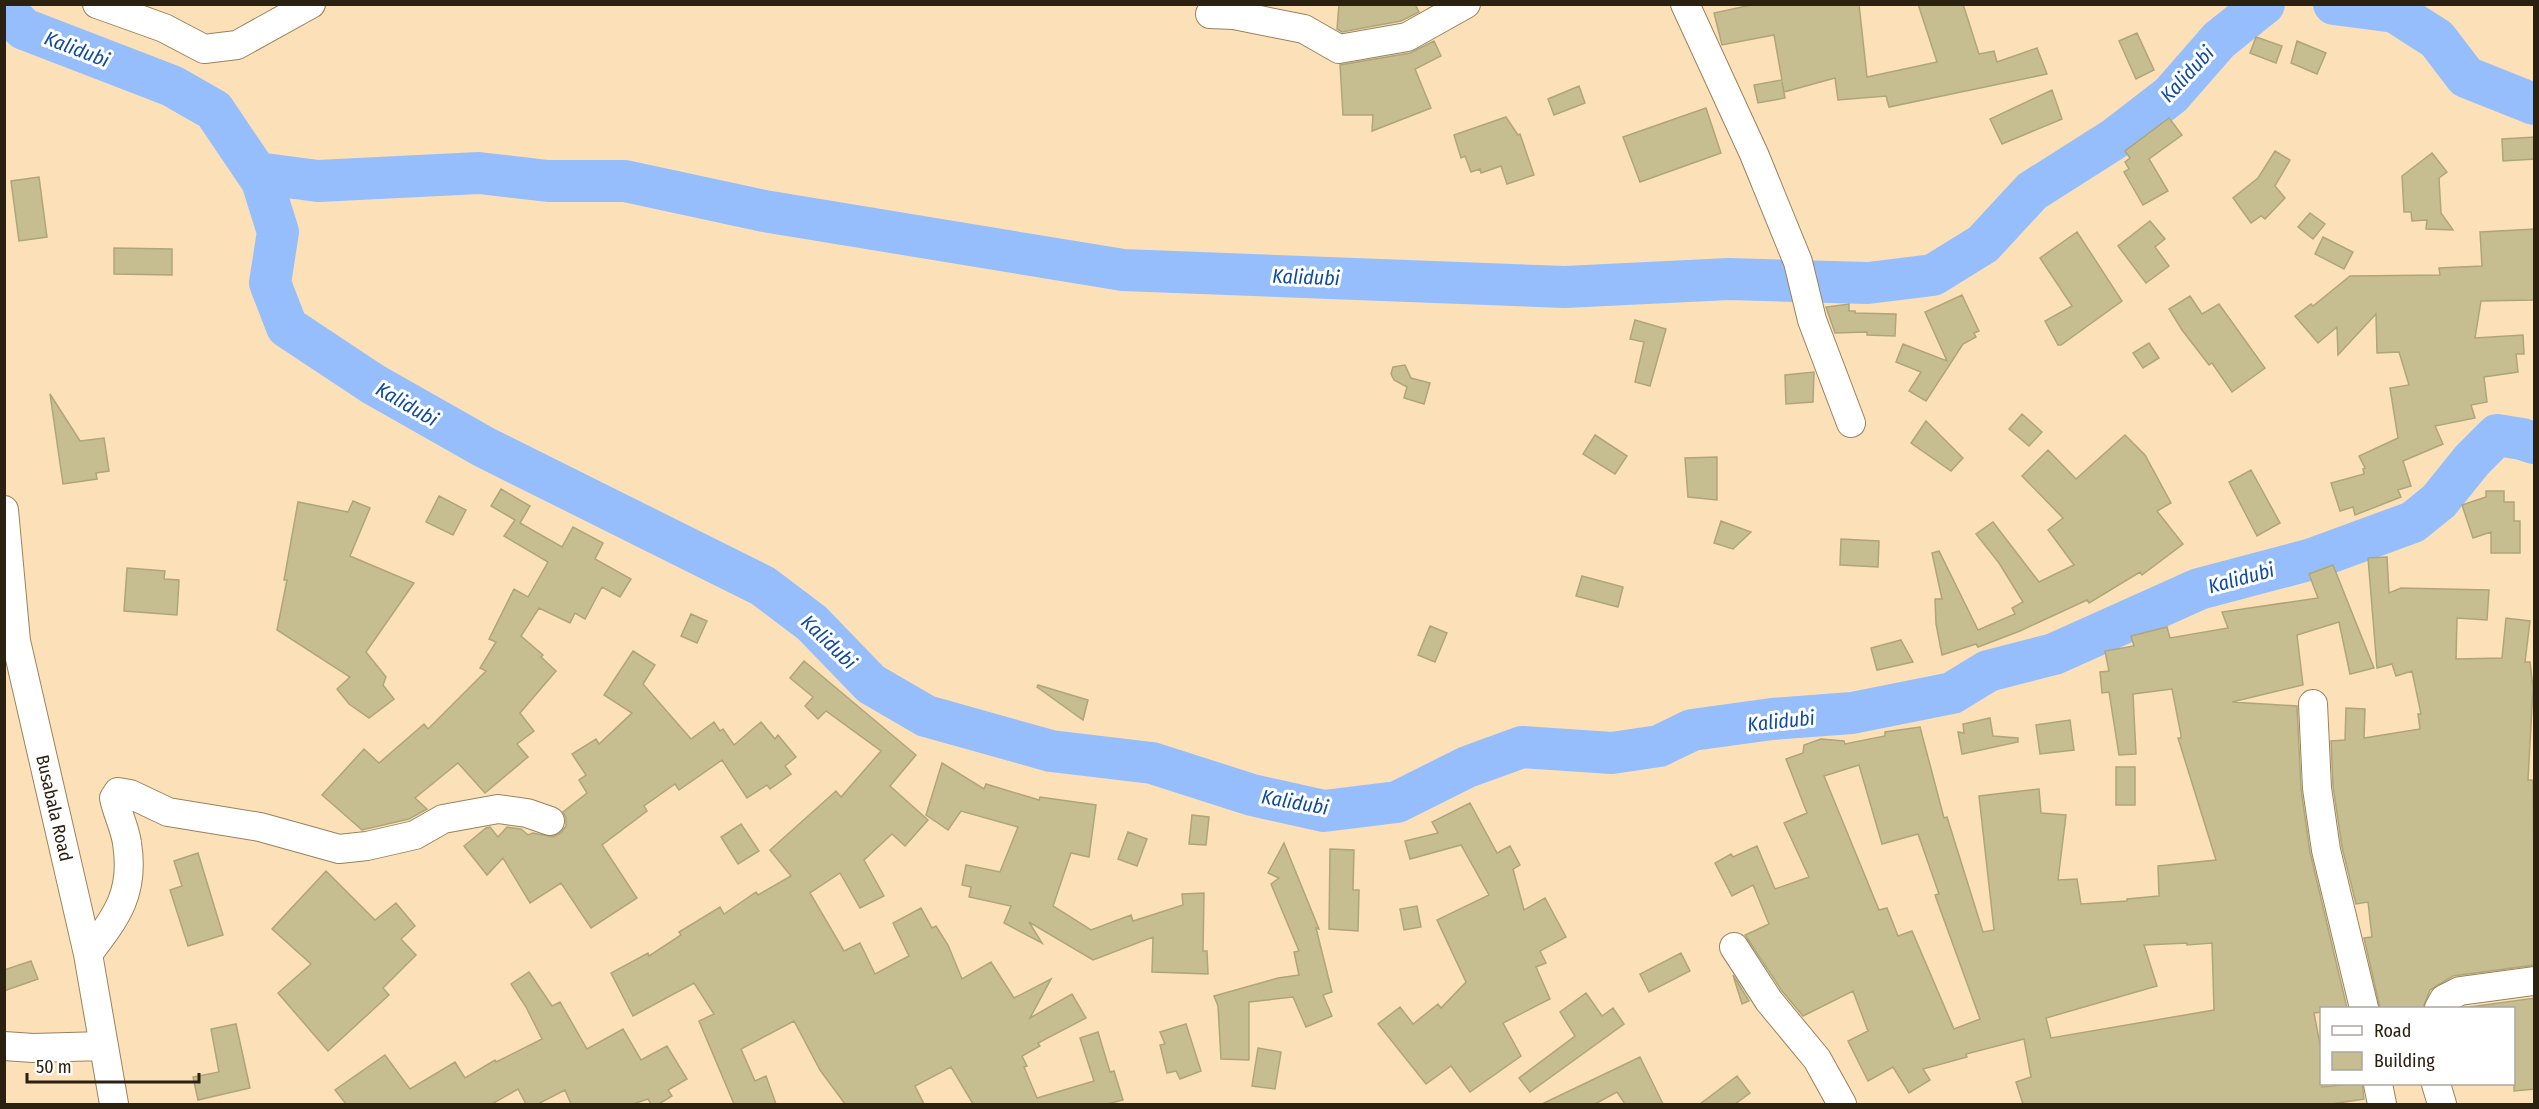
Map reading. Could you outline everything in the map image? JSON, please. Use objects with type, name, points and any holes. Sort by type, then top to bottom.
[{"type":"street","points":[[97,4],[164,28],[204,49],[237,45],[312,4]]},
{"type":"street","points":[[1210,14],[1234,15],[1304,29],[1339,49],[1407,37],[1466,4]]},
{"type":"street","points":[[1685,4],[1754,154],[1798,262],[1812,320],[1851,423]]},
{"type":"street","name":"Busabala Road","points":[[4,510],[10,639],[88,954],[114,1104]]},
{"type":"street","points":[[2313,704],[2317,788],[2326,850],[2364,1007]]},
{"type":"street","points":[[88,954],[114,920],[124,901],[129,879],[127,841],[114,798],[118,792],[129,794],[168,812],[260,827],[339,849],[367,846],[416,835],[443,819],[498,809],[527,813],[550,821]]},
{"type":"street","points":[[1734,947],[1768,1001],[1817,1059],[1842,1104]]},
{"type":"street","points":[[2440,1007],[2444,999],[2460,991],[2535,981]]},
{"type":"street","points":[[4,1046],[54,1048],[104,1046]]},
{"type":"street","points":[[2378,1085],[2382,1104]]},
{"type":"street","points":[[2437,1085],[2442,1104]]},
{"type":"building","points":[[1339,4],[1415,4],[1419,12],[1401,21],[1342,32],[1337,29]]},
{"type":"building","points":[[1756,4],[1859,4],[1867,77],[1937,62],[1918,4],[1963,4],[1979,54],[1994,51],[1997,62],[2037,48],[2047,74],[1889,107],[1886,96],[1838,100],[1835,78],[1784,92],[1782,82],[1785,98],[1758,103],[1754,85],[1782,80],[1774,35],[1722,45],[1714,13]]},
{"type":"building","points":[[2137,33],[2154,70],[2136,79],[2119,41]]},
{"type":"building","points":[[2256,37],[2282,46],[2276,63],[2250,53]]},
{"type":"building","points":[[1434,41],[1441,56],[1415,69],[1431,108],[1372,131],[1373,115],[1343,115],[1340,65],[1410,53]]},
{"type":"building","points":[[2297,41],[2326,53],[2317,74],[2291,63]]},
{"type":"building","points":[[1579,86],[1585,103],[1554,115],[1548,99]]},
{"type":"building","points":[[2052,90],[2062,119],[2002,144],[1990,119]]},
{"type":"building","points":[[1706,108],[1721,153],[1640,182],[1623,137]]},
{"type":"building","points":[[1506,117],[1518,135],[1520,134],[1534,175],[1507,184],[1501,166],[1481,173],[1480,169],[1471,172],[1465,156],[1461,158],[1454,135]]},
{"type":"building","points":[[2169,118],[2182,135],[2149,159],[2168,191],[2143,205],[2124,172],[2129,169],[2125,162],[2130,158],[2125,151]]},
{"type":"building","points":[[2535,137],[2535,159],[2503,161],[2502,139]]},
{"type":"building","points":[[2275,151],[2290,160],[2275,186],[2285,198],[2265,219],[2261,216],[2251,223],[2233,198],[2258,178]]},
{"type":"building","points":[[2432,153],[2447,172],[2439,178],[2441,213],[2453,230],[2426,229],[2427,220],[2412,221],[2411,212],[2404,212],[2402,176]]},
{"type":"building","points":[[39,177],[47,237],[19,241],[11,181]]},
{"type":"building","points":[[2310,213],[2325,224],[2313,239],[2298,227]]},
{"type":"building","points":[[2150,221],[2165,239],[2155,247],[2169,266],[2146,283],[2118,246]]},
{"type":"building","points":[[2535,229],[2535,300],[2481,301],[2475,338],[2523,335],[2524,354],[2516,354],[2518,372],[2484,377],[2487,402],[2471,405],[2475,418],[2435,426],[2443,444],[2403,461],[2411,486],[2398,490],[2401,497],[2355,515],[2353,507],[2340,511],[2331,483],[2364,474],[2363,469],[2365,468],[2359,456],[2398,438],[2390,388],[2409,385],[2399,352],[2377,353],[2376,314],[2338,355],[2337,327],[2318,343],[2295,316],[2311,304],[2313,306],[2350,276],[2440,275],[2439,268],[2482,266],[2480,232]]},
{"type":"building","points":[[2077,232],[2122,301],[2058,345],[2045,321],[2072,306],[2040,258]]},
{"type":"building","points":[[2323,237],[2353,252],[2344,269],[2315,254]]},
{"type":"building","points":[[114,248],[172,249],[172,275],[114,274]]},
{"type":"building","points":[[1962,295],[1979,331],[1974,333],[1976,337],[1963,344],[1926,401],[1909,391],[1921,372],[1896,362],[1903,344],[1947,361],[1925,312]]},
{"type":"building","points":[[2190,296],[2202,314],[2219,304],[2265,368],[2232,392],[2212,363],[2209,365],[2182,330],[2169,309]]},
{"type":"building","points":[[1849,304],[1849,311],[1855,311],[1855,313],[1896,314],[1895,336],[1867,335],[1867,332],[1835,333],[1826,307]]},
{"type":"building","points":[[1635,320],[1666,329],[1650,386],[1635,382],[1644,342],[1630,339]]},
{"type":"building","points":[[2149,343],[2159,358],[2143,368],[2133,353]]},
{"type":"building","points":[[1405,365],[1411,378],[1430,383],[1424,404],[1404,398],[1407,387],[1394,380],[1391,374],[1393,367]]},
{"type":"building","points":[[1814,372],[1813,402],[1786,404],[1785,375]]},
{"type":"building","points":[[50,394],[80,441],[104,438],[109,471],[96,473],[97,479],[63,484]]},
{"type":"building","points":[[2022,414],[2042,432],[2029,446],[2009,429]]},
{"type":"building","points":[[1926,421],[1963,458],[1951,471],[1911,443]]},
{"type":"building","points":[[1595,435],[1627,456],[1615,474],[1583,454]]},
{"type":"building","points":[[2125,435],[2145,455],[2171,503],[2157,511],[2183,544],[2142,575],[2140,572],[2089,603],[2087,600],[2020,631],[1978,647],[1976,644],[1942,655],[1936,624],[1935,599],[1942,599],[1932,553],[1939,551],[1978,630],[2015,614],[2012,608],[2023,602],[1999,563],[1976,534],[1993,522],[2039,582],[2074,565],[2048,530],[2063,518],[2022,476],[2048,450],[2076,479]]},
{"type":"building","points":[[1717,457],[1717,500],[1688,497],[1685,458]]},
{"type":"building","points":[[2251,470],[2280,523],[2257,536],[2229,482]]},
{"type":"building","points":[[501,489],[530,506],[520,523],[562,547],[573,527],[603,543],[595,559],[631,579],[620,597],[602,587],[585,619],[575,613],[570,623],[539,608],[521,636],[543,655],[541,657],[556,671],[520,713],[534,731],[517,744],[528,757],[485,793],[458,763],[415,798],[427,809],[409,819],[362,830],[322,795],[364,749],[379,763],[424,724],[428,729],[486,671],[480,668],[496,642],[489,639],[514,589],[528,597],[548,562],[504,536],[515,520],[491,506]]},
{"type":"building","points":[[2486,491],[2504,491],[2504,502],[2514,502],[2514,521],[2520,521],[2520,553],[2491,553],[2491,532],[2473,538],[2462,505],[2486,497]]},
{"type":"building","points":[[439,496],[466,510],[453,535],[426,522]]},
{"type":"building","points":[[353,501],[370,508],[350,556],[414,583],[366,652],[386,677],[383,685],[394,699],[369,718],[349,704],[337,689],[350,677],[277,630],[298,502],[348,512]]},
{"type":"building","points":[[1721,521],[1751,532],[1733,549],[1714,543]]},
{"type":"building","points":[[1841,539],[1879,541],[1878,567],[1840,565]]},
{"type":"building","points":[[2387,557],[2389,593],[2401,588],[2489,590],[2487,620],[2457,618],[2456,659],[2502,658],[2506,618],[2530,621],[2525,662],[2530,662],[2533,688],[2528,780],[2533,780],[2535,965],[2453,976],[2430,990],[2423,1007],[2380,1007],[2364,938],[2372,937],[2368,902],[2356,904],[2342,847],[2333,786],[2331,741],[2345,740],[2346,708],[2365,709],[2364,738],[2420,729],[2418,714],[2421,714],[2412,671],[2396,676],[2392,664],[2377,668],[2368,558]]},
{"type":"building","points":[[2333,565],[2374,668],[2350,674],[2339,622],[2297,635],[2303,685],[2232,702],[2297,706],[2301,789],[2310,852],[2347,1007],[2320,1007],[2320,1012],[2314,1013],[2320,1044],[2320,1085],[2322,1087],[2362,1085],[2364,1099],[2331,1104],[2023,1104],[2016,1082],[2031,1077],[2024,1039],[1966,1054],[1967,1057],[1923,1069],[1930,1080],[1909,1093],[1893,1067],[1868,1081],[1848,1041],[1868,1031],[1853,991],[1803,1016],[1782,991],[1745,935],[1769,924],[1753,885],[1732,896],[1715,863],[1731,854],[1733,857],[1757,846],[1775,889],[1809,877],[1784,823],[1807,813],[1786,759],[1803,753],[1804,745],[1821,739],[1844,741],[1845,744],[1885,736],[1885,732],[1920,727],[1944,818],[1947,817],[1983,932],[1994,930],[1979,796],[2039,789],[2041,813],[2066,815],[2058,880],[2077,879],[2081,904],[2159,896],[2158,866],[2216,860],[2178,738],[2181,738],[2181,735],[2172,689],[2133,694],[2136,754],[2119,755],[2109,692],[2102,693],[2100,672],[2109,671],[2105,651],[2134,646],[2131,636],[2167,627],[2170,638],[2228,628],[2222,612],[2318,598],[2309,574]],"holes":[[[1859,765],[1882,844],[1918,834],[1939,894],[1935,895],[1980,1019],[1954,1029],[1912,931],[1898,936],[1887,908],[1879,910],[1824,776]],[[2187,943],[2187,945],[2212,943],[2214,1010],[2051,1038],[2046,1018],[2157,986],[2144,945]]]},
{"type":"building","points":[[127,568],[165,571],[164,579],[179,580],[177,615],[124,611]]},
{"type":"building","points":[[1582,576],[1623,587],[1618,607],[1576,596]]},
{"type":"building","points":[[691,614],[707,621],[697,643],[681,636]]},
{"type":"building","points":[[1430,626],[1447,633],[1435,662],[1418,655]]},
{"type":"building","points":[[1901,640],[1913,662],[1877,670],[1871,648]]},
{"type":"building","points":[[633,651],[655,665],[643,684],[691,739],[714,722],[720,731],[723,729],[734,745],[761,722],[775,739],[778,735],[796,757],[785,766],[791,774],[770,789],[767,785],[747,798],[722,760],[679,790],[675,784],[644,806],[647,811],[602,845],[637,898],[591,928],[561,883],[530,903],[503,858],[487,875],[464,846],[490,827],[498,837],[507,827],[521,829],[528,835],[533,833],[553,837],[561,833],[566,826],[563,812],[587,793],[579,780],[586,775],[572,754],[596,739],[599,744],[632,713],[604,695]]},
{"type":"building","points":[[804,661],[916,755],[890,786],[928,820],[905,846],[892,834],[864,860],[884,896],[860,908],[840,873],[810,893],[844,951],[860,943],[875,974],[909,956],[893,923],[921,908],[932,928],[936,926],[948,945],[962,979],[991,962],[1014,998],[1051,979],[1030,1018],[1072,994],[1086,1018],[1038,1043],[1040,1046],[1022,1056],[1027,1066],[1024,1067],[1037,1098],[1094,1081],[1080,1038],[1098,1032],[1110,1072],[1114,1071],[1123,1100],[1107,1104],[973,1104],[951,1067],[915,1086],[924,1104],[845,1104],[820,1070],[794,1021],[741,1049],[755,1081],[766,1076],[776,1104],[734,1104],[699,1021],[714,1014],[694,983],[633,1016],[611,973],[648,953],[649,956],[681,935],[679,932],[720,907],[724,914],[756,892],[758,895],[791,876],[770,850],[836,791],[841,797],[881,751],[826,711],[818,719],[805,706],[813,697],[790,678]]},
{"type":"building","points":[[1038,685],[1088,700],[1083,720],[1037,687]]},
{"type":"building","points":[[1990,718],[1993,736],[2018,738],[2018,742],[1962,754],[1958,732],[1964,733],[1963,724]]},
{"type":"building","points":[[2070,720],[2074,750],[2040,754],[2036,725]]},
{"type":"building","points":[[942,763],[984,789],[986,784],[1039,800],[1040,797],[1096,805],[1089,857],[1071,853],[1053,906],[1091,930],[1131,915],[1133,921],[1183,905],[1182,894],[1204,893],[1203,951],[1207,951],[1208,974],[1152,972],[1153,937],[1093,960],[1029,922],[1042,943],[1004,923],[1011,906],[969,897],[971,887],[962,885],[966,865],[1000,872],[1018,827],[961,811],[948,830],[926,815]]},
{"type":"building","points":[[2116,767],[2135,767],[2135,805],[2116,805]]},
{"type":"building","points":[[1470,803],[1497,853],[1510,846],[1520,865],[1513,869],[1524,910],[1545,898],[1566,937],[1540,951],[1546,963],[1536,967],[1550,999],[1503,1023],[1521,1056],[1470,1092],[1451,1066],[1426,1084],[1378,1024],[1400,1007],[1413,1024],[1438,1004],[1441,1008],[1466,982],[1437,920],[1489,895],[1461,845],[1410,859],[1405,841],[1438,833],[1432,822]]},
{"type":"building","points":[[1192,815],[1209,817],[1206,845],[1189,844]]},
{"type":"building","points":[[741,824],[759,851],[738,864],[721,837]]},
{"type":"building","points":[[1128,832],[1147,839],[1137,866],[1118,859]]},
{"type":"building","points":[[1284,843],[1319,929],[1316,928],[1332,992],[1323,995],[1332,1016],[1306,1027],[1293,997],[1249,1002],[1249,1060],[1221,1059],[1218,1006],[1214,996],[1278,978],[1299,975],[1294,952],[1299,951],[1271,884],[1279,878],[1268,873]]},
{"type":"building","points":[[1330,849],[1354,850],[1353,890],[1359,890],[1358,931],[1329,929]]},
{"type":"building","points":[[198,853],[223,935],[188,946],[170,890],[182,886],[174,861]]},
{"type":"building","points":[[326,871],[375,920],[396,903],[415,926],[401,939],[416,955],[383,988],[389,995],[328,1051],[278,993],[311,964],[272,929]]},
{"type":"building","points":[[1417,906],[1421,927],[1404,930],[1400,909]]},
{"type":"building","points":[[1681,953],[1690,971],[1649,992],[1640,974]]},
{"type":"building","points":[[31,961],[38,979],[4,991],[4,970]]},
{"type":"building","points":[[529,972],[552,1006],[560,1002],[587,1049],[623,1029],[641,1060],[667,1046],[687,1079],[668,1090],[672,1096],[659,1104],[651,1104],[648,1099],[633,1104],[571,1104],[565,1090],[538,1104],[526,1104],[518,1089],[492,1104],[346,1104],[335,1090],[385,1055],[410,1089],[455,1062],[465,1078],[495,1060],[496,1062],[542,1039],[511,984]]},
{"type":"building","points":[[1733,975],[1749,1001],[1742,1004]]},
{"type":"building","points":[[1586,993],[1602,1016],[1613,1008],[1624,1024],[1530,1092],[1519,1078],[1575,1036],[1560,1012]]},
{"type":"building","points":[[2535,998],[2535,1089],[2514,1091],[2515,1007],[2469,1007]]},
{"type":"building","points":[[236,1024],[250,1088],[198,1100],[193,1077],[219,1072],[211,1029]]},
{"type":"building","points":[[1186,1024],[1201,1071],[1180,1079],[1176,1071],[1167,1073],[1160,1045],[1165,1044],[1160,1032]]},
{"type":"building","points":[[1258,1048],[1281,1052],[1275,1089],[1252,1086]]},
{"type":"building","points":[[1640,1057],[1663,1104],[1625,1104],[1617,1092],[1595,1104],[1542,1104]]},
{"type":"building","points":[[1737,1076],[1750,1093],[1735,1104],[1700,1104]]},
{"type":"waterway","name":"Kalidubi","points":[[257,173],[318,181],[479,173],[548,181],[625,181],[764,211],[1123,270],[1565,287],[1729,279],[1868,283],[1933,275],[1983,244],[2032,191],[2114,139],[2171,95],[2219,40],[2264,4]]},
{"type":"waterway","name":"Kalidubi","points":[[2334,4],[2395,12],[2437,39],[2466,77],[2534,104]]},
{"type":"waterway","name":"Kalidubi","points":[[4,10],[24,29],[172,86],[214,110],[262,181],[278,232],[270,283],[287,327],[373,384],[484,447],[763,586],[812,623],[871,684],[926,716],[1051,751],[1152,763],[1252,795],[1324,811],[1397,802],[1467,767],[1522,747],[1612,753],[1659,746],[1692,730],[1772,719],[1852,713],[1952,693],[1988,671],[2054,654],[2199,589],[2312,559],[2413,522],[2439,501],[2472,460],[2497,435],[2534,443]]}]
